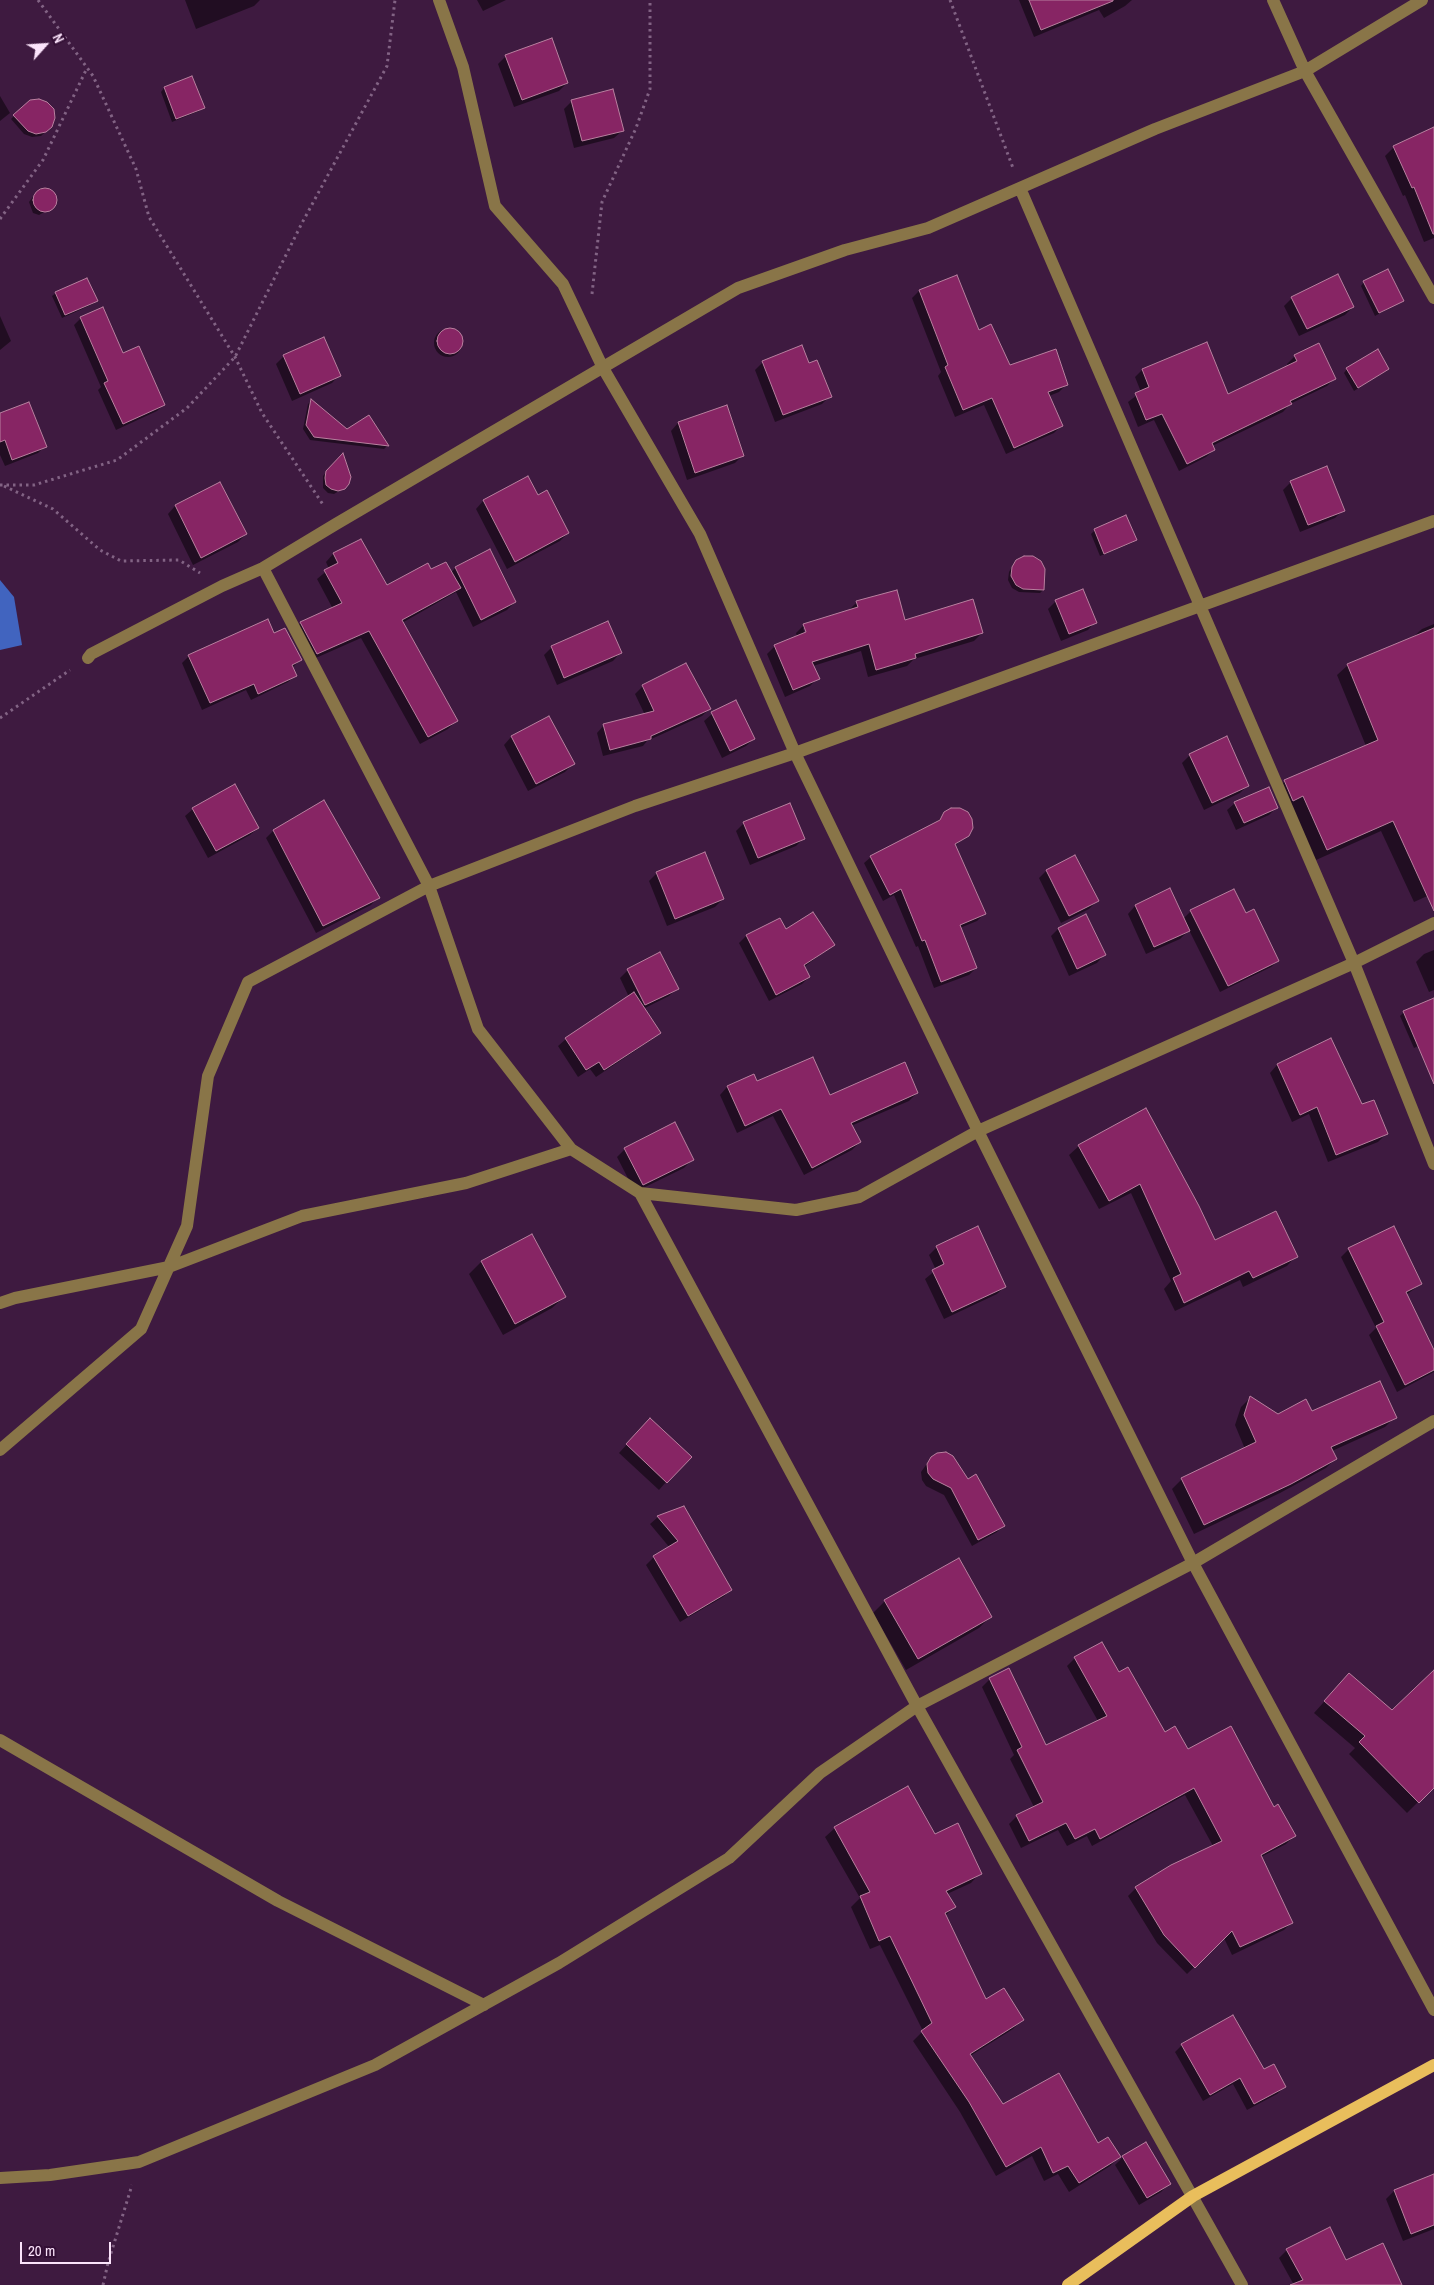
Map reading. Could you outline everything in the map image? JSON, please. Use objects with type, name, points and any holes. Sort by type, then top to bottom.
[{"type":"main road","points":[[1068,2285],[1193,2196],[1434,2065]]},
{"type":"street","points":[[439,0],[463,67],[495,206],[563,284],[603,368],[700,534],[795,753],[978,1131],[1193,1563],[1434,2010]]},
{"type":"street","points":[[1273,0],[1305,71],[1434,298]]},
{"type":"street","points":[[88,658],[90,654],[222,586],[263,568],[738,288],[845,250],[928,228],[1154,129],[1305,71],[1422,0]]},
{"type":"street","points":[[1020,188],[1354,963],[1434,1164]]},
{"type":"street","points":[[0,1450],[141,1329],[187,1226],[208,1076],[248,982],[429,886],[636,806],[795,753],[1434,521]]},
{"type":"street","points":[[263,568],[429,886],[478,1029],[571,1149],[640,1193],[796,1210],[859,1197],[978,1131],[1354,963],[1434,923]]},
{"type":"street","points":[[0,1303],[15,1298],[169,1267],[302,1216],[466,1183],[571,1149]]},
{"type":"street","points":[[640,1193],[917,1706],[1242,2285]]},
{"type":"street","points":[[0,2178],[50,2175],[139,2162],[375,2065],[560,1964],[729,1858],[820,1773],[917,1706],[1193,1563],[1434,1421]]},
{"type":"street","points":[[0,1740],[278,1901],[484,2005]]},
{"type":"path","points":[[38,0],[87,68],[136,168],[149,217],[234,357],[262,414],[336,524]]},
{"type":"path","points":[[2,485],[34,485],[117,460],[187,408],[234,357],[302,223],[386,66],[395,0]]},
{"type":"path","points":[[592,298],[602,202],[636,128],[650,89],[650,0]]},
{"type":"path","points":[[950,0],[972,54],[1020,188]]},
{"type":"path","points":[[0,219],[43,160],[87,68]]},
{"type":"path","points":[[2,485],[53,509],[100,550],[121,562],[179,560],[222,586]]},
{"type":"path","points":[[0,718],[88,658]]},
{"type":"path","points":[[103,2285],[139,2162]]},
{"type":"water","points":[[0,580],[14,597],[22,645],[0,650]]},
{"type":"building","points":[[1029,0],[1113,0],[1113,1],[1041,30]]},
{"type":"building","points":[[552,38],[568,83],[522,100],[505,55]]},
{"type":"building","points":[[192,76],[205,108],[176,119],[164,87]]},
{"type":"building","points":[[613,89],[624,131],[582,141],[571,100]]},
{"type":"building","points":[[39,99],[47,102],[54,109],[55,118],[52,127],[46,132],[36,134],[28,131],[13,115],[30,100]]},
{"type":"building","points":[[1434,127],[1433,234],[1414,187],[1412,188],[1393,146]]},
{"type":"building","points":[[45,188],[54,191],[57,200],[54,209],[45,212],[36,209],[33,200],[36,191]]},
{"type":"building","points":[[1388,269],[1404,301],[1379,313],[1363,281]]},
{"type":"building","points":[[1338,274],[1354,307],[1307,329],[1291,297]]},
{"type":"building","points":[[957,275],[979,330],[991,324],[1010,365],[1056,349],[1068,385],[1048,392],[1063,426],[1014,448],[992,398],[963,410],[945,367],[948,365],[919,290]]},
{"type":"building","points":[[87,278],[98,301],[65,315],[55,292]]},
{"type":"building","points":[[103,307],[123,353],[139,346],[165,405],[123,424],[104,383],[108,381],[80,317]]},
{"type":"building","points":[[450,328],[459,332],[463,341],[459,350],[450,354],[441,350],[437,341],[441,332]]},
{"type":"building","points":[[324,337],[341,376],[300,394],[283,355]]},
{"type":"building","points":[[1207,342],[1228,394],[1297,361],[1294,355],[1319,343],[1336,379],[1290,401],[1292,404],[1212,443],[1215,450],[1187,464],[1162,414],[1146,420],[1135,393],[1149,387],[1142,369]]},
{"type":"building","points":[[802,345],[809,363],[817,360],[832,397],[783,415],[762,361]]},
{"type":"building","points":[[1378,349],[1389,369],[1358,388],[1346,368]]},
{"type":"building","points":[[311,399],[347,429],[369,415],[389,446],[314,437],[306,425]]},
{"type":"building","points":[[29,402],[47,447],[12,460],[5,440],[0,442],[0,413]]},
{"type":"building","points":[[727,405],[744,456],[695,473],[678,422]]},
{"type":"building","points":[[343,453],[351,477],[345,489],[338,491],[326,485],[325,478],[326,471]]},
{"type":"building","points":[[1327,466],[1345,511],[1308,525],[1290,481]]},
{"type":"building","points":[[528,476],[538,495],[547,490],[569,533],[515,562],[483,500]]},
{"type":"building","points":[[220,482],[247,534],[201,558],[175,505]]},
{"type":"building","points":[[1126,515],[1137,540],[1104,554],[1094,529]]},
{"type":"building","points":[[361,539],[387,585],[428,563],[431,569],[446,562],[461,588],[402,620],[458,721],[428,737],[369,631],[317,654],[300,622],[342,603],[324,570],[338,563],[333,553]]},
{"type":"building","points":[[490,549],[516,602],[481,620],[455,567]]},
{"type":"building","points":[[1024,556],[1033,556],[1041,561],[1045,569],[1044,590],[1023,589],[1016,585],[1011,576],[1012,567],[1016,560]]},
{"type":"building","points":[[1083,589],[1097,623],[1069,634],[1055,600]]},
{"type":"building","points":[[897,590],[905,620],[973,599],[983,633],[915,654],[916,658],[876,670],[869,644],[812,662],[820,679],[793,690],[774,645],[806,632],[803,624],[858,607],[856,601]]},
{"type":"building","points":[[268,619],[274,633],[285,628],[302,660],[292,665],[297,676],[258,694],[254,684],[210,703],[188,655]]},
{"type":"building","points":[[608,621],[622,653],[564,678],[551,646]]},
{"type":"building","points":[[1434,628],[1434,911],[1393,821],[1327,850],[1303,796],[1293,801],[1284,780],[1378,740],[1347,664]]},
{"type":"building","points":[[686,663],[711,709],[651,736],[651,739],[610,750],[603,724],[654,711],[642,685]]},
{"type":"building","points":[[736,700],[755,739],[730,751],[711,712]]},
{"type":"building","points":[[549,716],[575,764],[536,784],[511,736]]},
{"type":"building","points":[[1227,736],[1249,786],[1212,803],[1189,754]]},
{"type":"building","points":[[235,784],[259,828],[216,851],[192,808]]},
{"type":"building","points":[[1269,787],[1278,808],[1244,823],[1234,802]]},
{"type":"building","points":[[324,800],[380,898],[323,926],[273,830]]},
{"type":"building","points":[[790,803],[805,839],[758,858],[743,822]]},
{"type":"building","points":[[951,808],[960,808],[968,812],[972,819],[973,828],[969,836],[955,844],[986,914],[960,925],[977,968],[941,982],[925,940],[922,941],[901,889],[890,895],[870,856],[940,820],[944,812]]},
{"type":"building","points":[[705,852],[724,899],[675,919],[656,872]]},
{"type":"building","points":[[1075,855],[1099,901],[1069,916],[1046,870]]},
{"type":"building","points":[[1170,888],[1190,931],[1154,947],[1135,905]]},
{"type":"building","points":[[1234,889],[1246,913],[1254,909],[1279,961],[1228,986],[1190,910]]},
{"type":"building","points":[[813,912],[835,945],[804,965],[810,977],[776,995],[746,935],[780,918],[786,929]]},
{"type":"building","points":[[1086,914],[1106,955],[1077,969],[1058,928]]},
{"type":"building","points":[[660,952],[679,989],[645,1005],[627,969]]},
{"type":"building","points":[[634,992],[661,1033],[604,1070],[599,1062],[586,1070],[565,1038]]},
{"type":"building","points":[[1434,998],[1434,1084],[1403,1011]]},
{"type":"building","points":[[1331,1038],[1362,1104],[1374,1100],[1388,1134],[1336,1155],[1317,1107],[1300,1115],[1277,1064]]},
{"type":"building","points":[[813,1057],[830,1095],[905,1062],[918,1093],[851,1123],[861,1142],[812,1168],[781,1109],[745,1126],[727,1086],[754,1074],[757,1081]]},
{"type":"building","points":[[1146,1108],[1199,1206],[1215,1240],[1276,1211],[1298,1257],[1253,1278],[1249,1271],[1184,1303],[1173,1278],[1181,1274],[1140,1184],[1109,1201],[1078,1145]]},
{"type":"building","points":[[675,1122],[694,1160],[643,1185],[624,1148]]},
{"type":"building","points":[[978,1226],[1006,1287],[952,1312],[932,1270],[944,1264],[936,1246]]},
{"type":"building","points":[[1394,1226],[1422,1284],[1406,1292],[1434,1350],[1434,1370],[1405,1385],[1376,1326],[1384,1322],[1348,1248]]},
{"type":"building","points":[[532,1234],[566,1297],[515,1324],[481,1261]]},
{"type":"building","points":[[1380,1381],[1397,1418],[1331,1447],[1337,1459],[1291,1484],[1204,1525],[1181,1478],[1256,1442],[1244,1415],[1250,1396],[1278,1414],[1306,1399],[1312,1411]]},
{"type":"building","points":[[650,1418],[692,1457],[667,1483],[626,1444]]},
{"type":"building","points":[[946,1452],[953,1456],[968,1479],[976,1474],[1005,1526],[978,1540],[951,1488],[933,1479],[928,1473],[927,1464],[931,1457],[937,1453]]},
{"type":"building","points":[[684,1506],[732,1590],[688,1616],[653,1556],[678,1541],[657,1516]]},
{"type":"building","points":[[959,1558],[992,1617],[918,1659],[884,1600]]},
{"type":"building","points":[[1102,1642],[1119,1672],[1128,1667],[1165,1732],[1175,1726],[1188,1749],[1231,1726],[1274,1807],[1278,1804],[1296,1836],[1261,1855],[1293,1923],[1240,1947],[1232,1931],[1195,1968],[1164,1935],[1135,1887],[1171,1865],[1222,1841],[1194,1788],[1100,1839],[1095,1829],[1075,1839],[1066,1823],[1029,1841],[1016,1815],[1043,1802],[1017,1750],[1022,1747],[989,1678],[1009,1668],[1046,1745],[1107,1716],[1074,1657]]},
{"type":"building","points":[[1434,1670],[1434,1788],[1419,1803],[1359,1742],[1365,1736],[1324,1701],[1349,1673],[1392,1710]]},
{"type":"building","points":[[908,1786],[935,1834],[958,1823],[982,1874],[946,1891],[956,1907],[945,1913],[986,1999],[1004,1988],[1024,2020],[970,2054],[1003,2104],[1059,2073],[1098,2143],[1108,2137],[1121,2157],[1079,2183],[1068,2166],[1053,2173],[1041,2147],[1006,2167],[969,2102],[921,2031],[932,2023],[890,1936],[879,1941],[860,1896],[870,1892],[834,1827]]},
{"type":"building","points":[[1233,2015],[1264,2069],[1274,2064],[1286,2087],[1254,2104],[1240,2078],[1210,2095],[1181,2044]]},
{"type":"building","points":[[1146,2142],[1171,2184],[1147,2198],[1122,2156]]},
{"type":"building","points":[[1434,2174],[1434,2225],[1411,2234],[1394,2190]]},
{"type":"building","points":[[1330,2227],[1346,2260],[1383,2243],[1402,2285],[1290,2285],[1303,2280],[1286,2249]]}]
